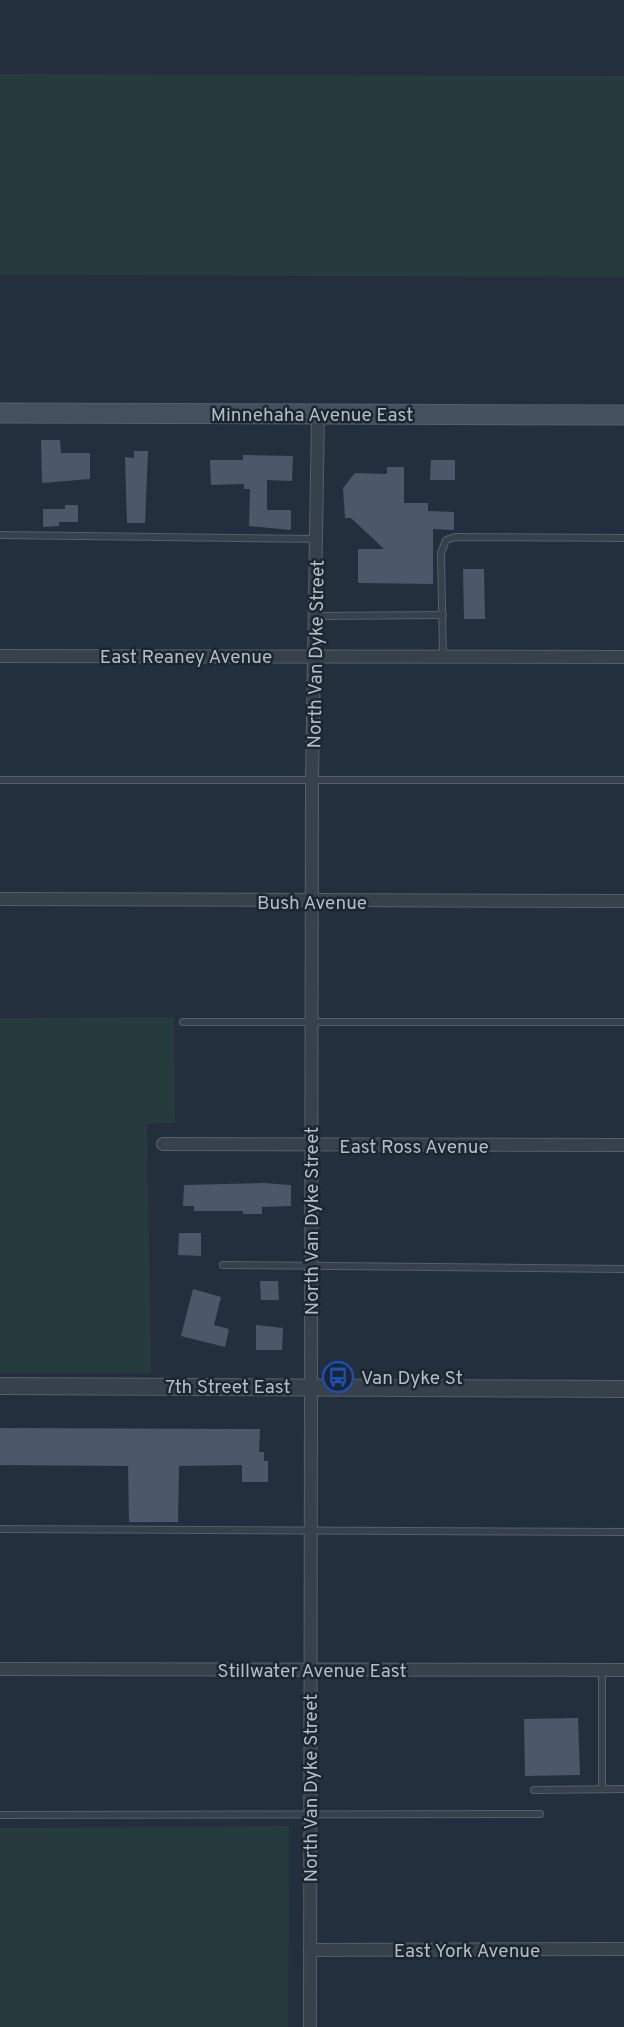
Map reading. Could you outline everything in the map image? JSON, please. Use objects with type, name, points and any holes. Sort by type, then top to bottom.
[{"type":"main road","name":"Minnehaha Avenue East","points":[[0,413],[624,415]]},
{"type":"street","name":"North Van Dyke Street","points":[[310,2027],[311,1146],[314,1023],[312,778],[318,414]]},
{"type":"street","name":"East Reaney Avenue","points":[[0,656],[624,657]]},
{"type":"street","name":"Bush Avenue","points":[[0,899],[624,901]]},
{"type":"street","name":"East Ross Avenue","points":[[163,1144],[624,1144]]},
{"type":"street","name":"7th Street East","points":[[0,1386],[624,1388]]},
{"type":"street","name":"Stillwater Avenue East","points":[[0,1669],[624,1670]]},
{"type":"street","name":"East York Avenue","points":[[310,1950],[624,1949]]},
{"type":"lane","points":[[0,535],[317,539]]},
{"type":"lane","points":[[443,656],[441,553],[446,540],[454,537],[624,538]]},
{"type":"lane","points":[[316,616],[443,615]]},
{"type":"lane","points":[[0,780],[624,780]]},
{"type":"lane","points":[[183,1022],[624,1022]]},
{"type":"lane","points":[[223,1265],[624,1269]]},
{"type":"lane","points":[[0,1529],[624,1532]]},
{"type":"lane","points":[[602,1670],[602,1789]]},
{"type":"lane","points":[[534,1790],[624,1789]]},
{"type":"lane","points":[[0,1815],[540,1814]]},
{"type":"green space","points":[[0,74],[624,76],[624,277],[0,275]]},
{"type":"green space","points":[[174,1017],[175,1123],[147,1124],[151,1373],[0,1373],[0,1018]]},
{"type":"green space","points":[[289,1826],[288,2027],[0,2027],[0,1828]]},
{"type":"building","points":[[41,440],[60,440],[61,453],[90,453],[90,479],[42,483]]},
{"type":"building","points":[[134,451],[148,451],[145,523],[127,523],[125,457],[134,458]]},
{"type":"building","points":[[243,455],[293,456],[292,481],[267,480],[267,510],[291,510],[291,530],[249,526],[250,489],[244,489],[244,484],[211,485],[210,460],[243,460]]},
{"type":"building","points":[[431,460],[455,460],[455,480],[430,480]]},
{"type":"building","points":[[387,467],[404,467],[404,503],[428,503],[428,511],[454,512],[454,530],[433,529],[433,584],[358,583],[358,549],[384,549],[351,518],[345,518],[343,488],[355,473],[387,474]]},
{"type":"building","points":[[65,505],[78,505],[78,522],[59,522],[59,526],[43,527],[43,509],[65,509]]},
{"type":"building","points":[[463,569],[484,569],[485,619],[464,619]]},
{"type":"building","points":[[184,1185],[291,1185],[291,1206],[262,1207],[262,1214],[243,1214],[243,1211],[194,1211],[194,1206],[183,1206]]},
{"type":"building","points":[[179,1233],[201,1233],[201,1256],[178,1255]]},
{"type":"building","points":[[260,1281],[278,1281],[279,1300],[261,1300]]},
{"type":"building","points":[[193,1289],[221,1297],[214,1325],[229,1329],[225,1347],[181,1336]]},
{"type":"building","points":[[256,1325],[283,1328],[282,1350],[256,1350]]},
{"type":"building","points":[[0,1428],[260,1429],[259,1452],[264,1452],[264,1461],[268,1461],[268,1482],[242,1482],[242,1465],[179,1466],[178,1522],[129,1522],[128,1466],[0,1465]]},
{"type":"building","points":[[578,1718],[580,1775],[525,1776],[524,1719]]},
{"type":"place","name":"Van Dyke St","points":[[338,1377]]}]
